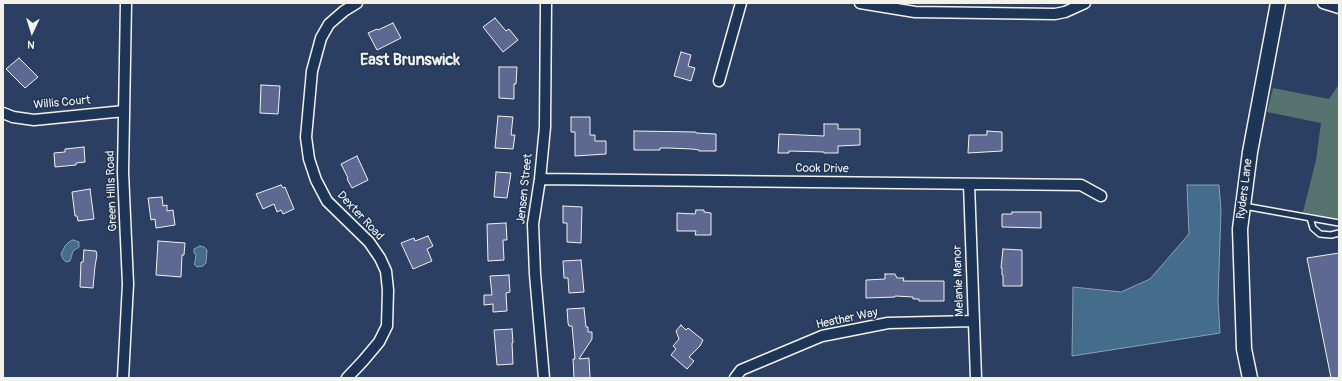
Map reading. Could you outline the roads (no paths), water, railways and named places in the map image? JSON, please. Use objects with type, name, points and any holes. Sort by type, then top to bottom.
[{"type":"main road","name":"Ryders Lane","points":[[1250,378],[1244,349],[1240,230],[1250,152],[1278,3]]},
{"type":"street","name":"Green Hills Road","points":[[122,378],[128,284],[123,172],[126,3]]},
{"type":"street","name":"Dexter Road","points":[[347,378],[379,342],[387,326],[388,303],[386,271],[380,258],[369,242],[327,201],[316,180],[309,159],[306,137],[312,72],[321,38],[329,24],[344,11],[357,3]]},
{"type":"street","name":"Jensen Street","points":[[544,378],[534,248],[534,224],[540,179],[544,127],[546,3]]},
{"type":"street","points":[[719,81],[741,3]]},
{"type":"street","points":[[860,3],[914,12],[1054,14],[1077,8],[1085,3]]},
{"type":"street","points":[[1323,3],[1339,8]]},
{"type":"street","name":"Willis Court","points":[[3,113],[13,117],[34,120],[124,111]]},
{"type":"street","name":"Cook Drive","points":[[540,179],[1081,185],[1101,196]]},
{"type":"street","name":"Melanie Manor","points":[[969,184],[976,378]]},
{"type":"street","name":"Heather Way","points":[[735,378],[741,370],[822,336],[888,323],[974,321]]},
{"type":"lane","points":[[1242,206],[1339,223]]},
{"type":"lane","points":[[1310,218],[1313,228],[1320,234],[1331,235],[1339,233]]},
{"type":"water","points":[[1187,185],[1219,185],[1221,210],[1218,299],[1220,333],[1072,356],[1073,287],[1121,292],[1150,279],[1189,234]]},
{"type":"water","points":[[73,240],[79,242],[79,247],[73,251],[70,261],[66,262],[61,254],[65,246]]},
{"type":"water","points":[[200,246],[207,250],[206,263],[203,266],[197,267],[194,264],[196,254],[194,253],[194,249]]},
{"type":"district","name":"East Brunswick","points":[[410,61]]}]
